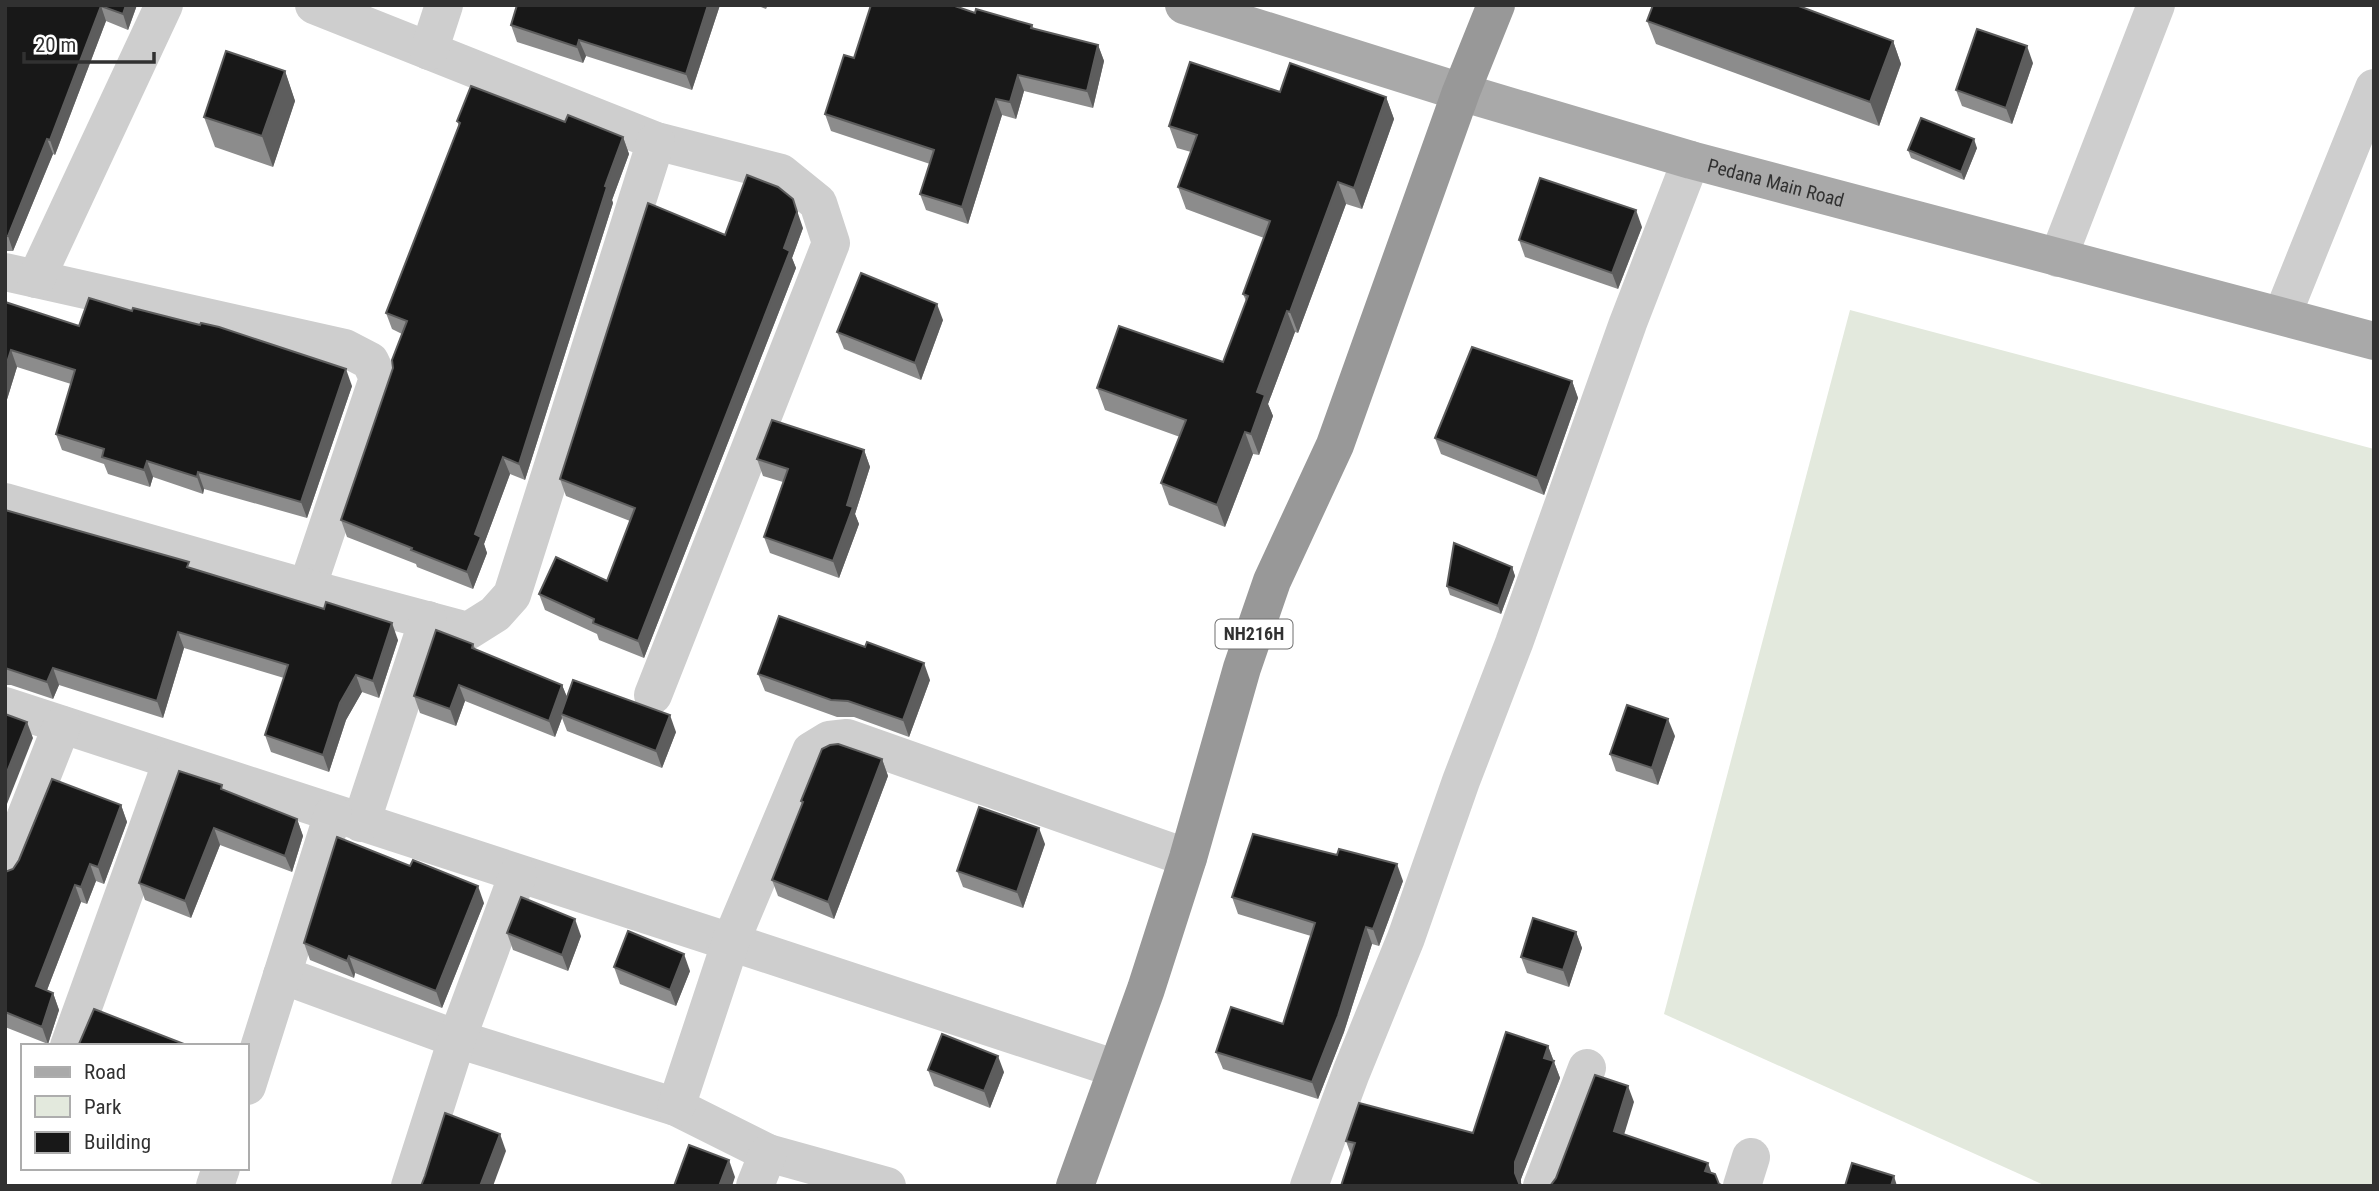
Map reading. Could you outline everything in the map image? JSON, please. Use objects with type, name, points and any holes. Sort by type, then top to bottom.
[{"type":"highway","name":"NH216H","points":[[1075,1186],[1146,989],[1188,858],[1250,643],[1272,581],[1335,445],[1461,92],[1496,5]]},
{"type":"main road","name":"Pedana Main Road","points":[[1184,5],[1461,92],[1691,160],[2374,341]]},
{"type":"street","points":[[164,5],[21,275],[345,348],[370,361],[379,377],[307,588]]},
{"type":"street","points":[[314,5],[656,141],[781,173],[818,204],[831,243],[653,695]]},
{"type":"street","points":[[429,51],[444,5]]},
{"type":"street","points":[[2058,258],[2156,5]]},
{"type":"street","points":[[2282,316],[2374,88]]},
{"type":"street","points":[[5,502],[468,631],[495,614],[512,595],[656,141]]},
{"type":"street","points":[[1309,1186],[1406,938],[1628,323],[1691,160]]},
{"type":"street","points":[[248,1083],[282,975],[428,620]]},
{"type":"street","points":[[5,706],[1117,1069]]},
{"type":"street","points":[[5,869],[62,725]]},
{"type":"street","points":[[676,1107],[731,941],[811,751],[829,740],[847,738],[1188,858]]},
{"type":"street","points":[[70,1044],[172,761]]},
{"type":"street","points":[[410,1186],[457,1039],[518,874]]},
{"type":"street","points":[[282,975],[457,1039],[676,1107],[762,1170],[887,1186]]},
{"type":"street","points":[[1542,1186],[1587,1068]]},
{"type":"green space","points":[[1850,310],[2374,449],[2374,1186],[2046,1186],[1664,1014]]},
{"type":"building","points":[[5,5],[126,5],[123,14],[101,6],[50,140],[47,139],[8,236],[5,236]]},
{"type":"building","points":[[517,5],[708,5],[686,74],[579,40],[577,47],[511,25]]},
{"type":"building","points":[[871,5],[952,5],[975,13],[976,9],[1032,25],[1031,28],[1098,45],[1087,91],[1018,75],[1010,102],[996,99],[962,207],[920,194],[934,150],[825,114],[844,55],[854,58]]},
{"type":"building","points":[[1653,5],[1796,5],[1893,41],[1870,102],[1647,21]]},
{"type":"building","points":[[1977,29],[2027,46],[2006,108],[1956,90]]},
{"type":"building","points":[[226,51],[285,71],[262,136],[204,117]]},
{"type":"building","points":[[1190,62],[1280,92],[1290,63],[1386,97],[1354,188],[1338,182],[1257,392],[1265,395],[1251,434],[1245,432],[1217,505],[1161,483],[1186,420],[1097,388],[1119,326],[1223,362],[1248,296],[1243,294],[1270,221],[1178,187],[1197,135],[1169,126]]},
{"type":"building","points":[[471,86],[565,122],[568,115],[623,137],[605,186],[607,187],[519,464],[503,457],[475,534],[481,537],[467,572],[341,520],[407,321],[386,313],[460,123],[457,121]]},
{"type":"building","points":[[1921,118],[1974,139],[1961,172],[1908,150]]},
{"type":"building","points":[[747,175],[778,187],[793,199],[797,212],[784,248],[790,251],[638,641],[593,623],[594,619],[539,594],[556,557],[607,581],[635,508],[560,479],[648,203],[725,235]]},
{"type":"building","points":[[1540,178],[1636,210],[1612,273],[1519,240]]},
{"type":"building","points":[[861,273],[937,304],[915,363],[837,332]]},
{"type":"building","points":[[89,298],[132,311],[133,308],[200,325],[219,327],[346,369],[301,502],[198,472],[197,477],[147,461],[144,470],[102,457],[104,449],[56,434],[75,370],[11,350],[5,369],[5,302],[79,326]]},
{"type":"building","points":[[1472,347],[1572,381],[1537,478],[1435,438]]},
{"type":"building","points":[[772,420],[864,450],[847,505],[853,507],[833,561],[764,537],[788,469],[757,459]]},
{"type":"building","points":[[5,510],[189,562],[187,567],[324,609],[326,602],[392,623],[373,681],[356,675],[340,703],[323,755],[265,735],[288,665],[178,632],[157,701],[53,668],[47,682],[5,668]]},
{"type":"building","points":[[1454,543],[1512,567],[1498,606],[1447,586]]},
{"type":"building","points":[[779,616],[865,647],[867,642],[924,663],[903,720],[848,701],[831,700],[758,674]]},
{"type":"building","points":[[436,630],[562,685],[549,721],[459,685],[450,709],[414,696]]},
{"type":"building","points":[[573,680],[670,715],[656,751],[561,714]]},
{"type":"building","points":[[1627,705],[1668,719],[1652,768],[1610,754]]},
{"type":"building","points":[[5,714],[27,722],[5,777]]},
{"type":"building","points":[[838,744],[882,759],[828,902],[772,880],[822,749]]},
{"type":"building","points":[[179,771],[222,785],[221,789],[297,819],[285,856],[214,828],[185,901],[139,883]]},
{"type":"building","points":[[52,779],[121,805],[98,867],[90,864],[81,887],[75,885],[36,986],[53,993],[42,1027],[5,1012],[5,872],[13,869],[19,860]]},
{"type":"building","points":[[979,807],[1039,828],[1017,892],[957,871]]},
{"type":"building","points":[[1253,834],[1337,855],[1339,849],[1397,864],[1373,929],[1366,927],[1338,1016],[1312,1082],[1216,1052],[1231,1007],[1283,1024],[1315,923],[1232,897]]},
{"type":"building","points":[[337,837],[410,866],[413,860],[478,886],[436,991],[349,956],[347,961],[304,943]]},
{"type":"building","points":[[521,897],[575,919],[562,955],[507,933]]},
{"type":"building","points":[[1533,918],[1576,932],[1563,970],[1521,957]]},
{"type":"building","points":[[628,931],[684,954],[670,990],[614,967]]},
{"type":"building","points":[[94,1009],[184,1044],[79,1044]]},
{"type":"building","points":[[1506,1032],[1548,1046],[1544,1058],[1554,1061],[1515,1162],[1515,1173],[1523,1186],[1341,1186],[1355,1143],[1346,1141],[1359,1103],[1473,1133]]},
{"type":"building","points":[[942,1034],[998,1056],[984,1091],[928,1070]]},
{"type":"building","points":[[1595,1075],[1628,1086],[1614,1131],[1708,1163],[1705,1171],[1715,1174],[1719,1184],[1723,1186],[1550,1186],[1556,1178]]},
{"type":"building","points":[[445,1113],[500,1134],[480,1186],[421,1186]]},
{"type":"building","points":[[689,1145],[729,1160],[719,1186],[674,1186]]},
{"type":"building","points":[[1852,1163],[1894,1176],[1891,1186],[1845,1186]]}]
